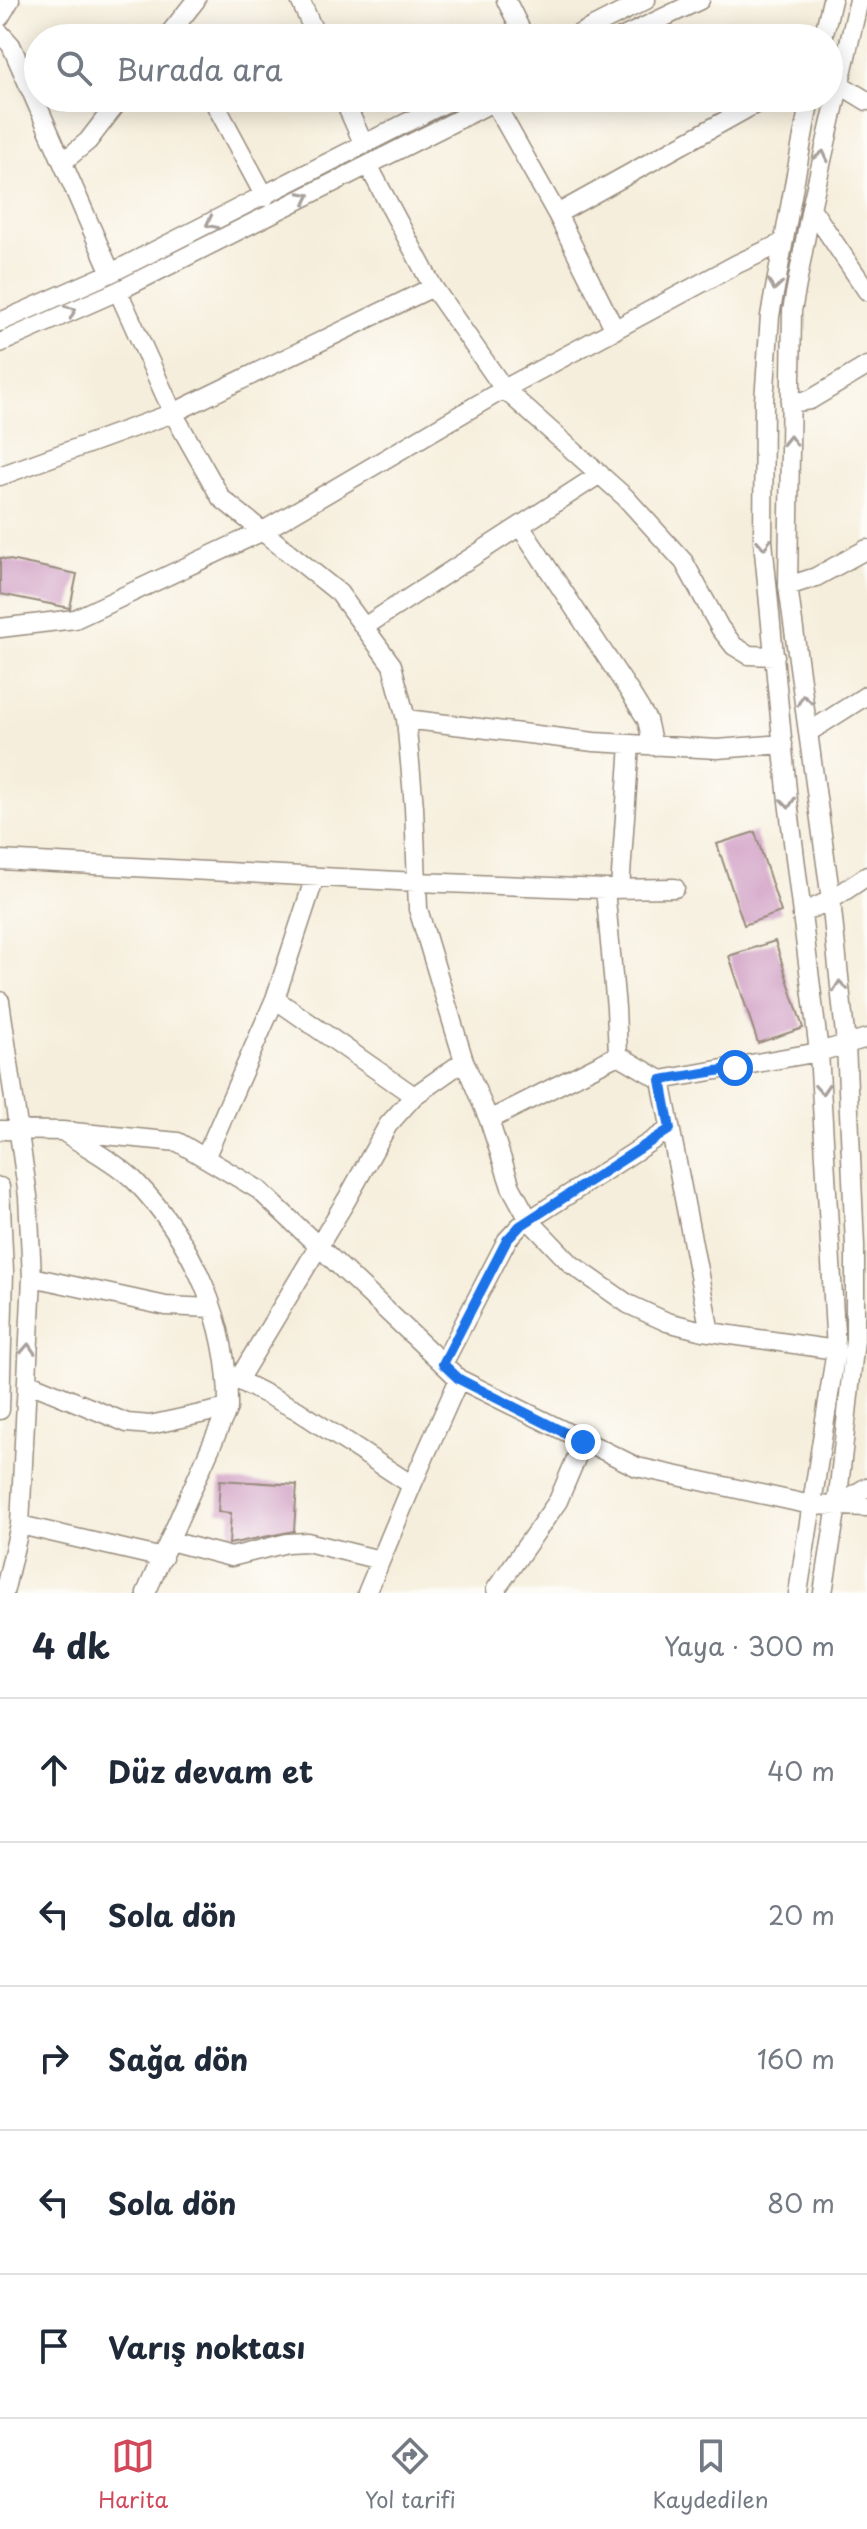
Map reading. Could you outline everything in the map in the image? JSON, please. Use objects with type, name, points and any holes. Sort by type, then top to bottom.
[{"type":"street","points":[[0,17],[10,0]]},
{"type":"street","points":[[180,24],[196,0]]},
{"type":"street","points":[[300,0],[311,24]]},
{"type":"street","points":[[506,0],[518,24]]},
{"type":"street","points":[[599,24],[646,0]]},
{"type":"street","points":[[650,24],[700,0]]},
{"type":"street","points":[[826,24],[832,0]]},
{"type":"street","points":[[843,67],[859,0]]},
{"type":"street","points":[[0,33],[11,45],[24,73]]},
{"type":"street","points":[[843,86],[867,101]]},
{"type":"street","points":[[42,112],[111,273]]},
{"type":"street","points":[[64,161],[88,141],[110,112]]},
{"type":"street","points":[[219,112],[265,197]]},
{"type":"street","points":[[349,112],[364,145]]},
{"type":"street","points":[[0,322],[111,273],[428,112]]},
{"type":"street","points":[[0,343],[118,291],[473,112]]},
{"type":"street","points":[[503,112],[615,330]]},
{"type":"street","points":[[557,214],[741,112]]},
{"type":"street","points":[[798,1593],[836,1350],[819,1052],[763,541],[764,401],[770,316],[807,112]]},
{"type":"street","points":[[823,1593],[861,1340],[855,1246],[859,1150],[831,900],[788,586],[792,311],[833,112]]},
{"type":"street","points":[[368,165],[433,287],[504,389],[625,497],[684,562],[720,628],[734,646],[749,655],[775,656]]},
{"type":"street","points":[[811,208],[867,291]]},
{"type":"street","points":[[0,628],[75,619],[263,531],[504,389],[782,243]]},
{"type":"street","points":[[0,476],[173,413],[433,287]]},
{"type":"street","points":[[118,291],[173,413],[221,498],[339,593],[392,665],[406,719],[414,807],[418,909],[464,1061],[489,1120],[511,1187],[529,1220],[571,1264],[628,1304],[667,1322],[710,1332],[836,1350]]},
{"type":"street","points":[[790,403],[810,400],[867,366]]},
{"type":"street","points":[[364,627],[600,474]]},
{"type":"street","points":[[520,526],[647,720],[653,746]]},
{"type":"street","points":[[788,586],[816,577],[867,549]]},
{"type":"street","points":[[809,732],[867,695]]},
{"type":"street","points":[[406,719],[594,742],[653,746],[717,749],[783,744]]},
{"type":"street","points":[[618,1055],[612,889],[630,744]]},
{"type":"street","points":[[0,860],[417,882],[612,889],[675,888]]},
{"type":"street","points":[[802,913],[831,900],[867,876]]},
{"type":"street","points":[[205,1158],[275,999],[315,877]]},
{"type":"street","points":[[275,999],[414,1096]]},
{"type":"street","points":[[0,1001],[9,1130],[28,1196],[32,1277],[20,1525],[4,1593]]},
{"type":"street","points":[[618,1055],[661,1080],[819,1052],[867,1038]]},
{"type":"street","points":[[489,1120],[618,1055]]},
{"type":"street","points":[[146,1593],[228,1408],[233,1379],[318,1246],[388,1125],[414,1096],[464,1061]]},
{"type":"street","points":[[661,1080],[710,1332]]},
{"type":"street","points":[[443,1364],[507,1240],[529,1220],[670,1129]]},
{"type":"street","points":[[9,1130],[62,1131],[178,1142],[259,1190],[459,1379],[637,1467],[811,1505],[867,1507]]},
{"type":"street","points":[[62,1131],[133,1180],[181,1239],[198,1270],[233,1379],[297,1410],[412,1485]]},
{"type":"street","points":[[0,1187],[4,1272],[0,1410]]},
{"type":"street","points":[[32,1277],[166,1306],[212,1308]]},
{"type":"street","points":[[367,1593],[459,1379]]},
{"type":"street","points":[[27,1382],[127,1423],[150,1425],[228,1408]]},
{"type":"street","points":[[497,1593],[496,1589],[558,1501],[583,1442]]},
{"type":"street","points":[[837,1505],[867,1487]]},
{"type":"street","points":[[20,1525],[166,1550],[231,1557],[287,1543],[307,1542],[380,1560]]},
{"type":"building","points":[[0,558],[77,574],[70,608],[0,594]]},
{"type":"building","points":[[755,832],[781,912],[744,925],[717,844]]},
{"type":"building","points":[[775,941],[803,1028],[758,1043],[729,956]]},
{"type":"building","points":[[220,1480],[297,1485],[294,1531],[229,1544],[231,1513],[218,1512]]},
{"type":"route","points":[[583,1442],[459,1379],[443,1364],[507,1240],[520,1226],[670,1129],[661,1080],[735,1068]]}]
